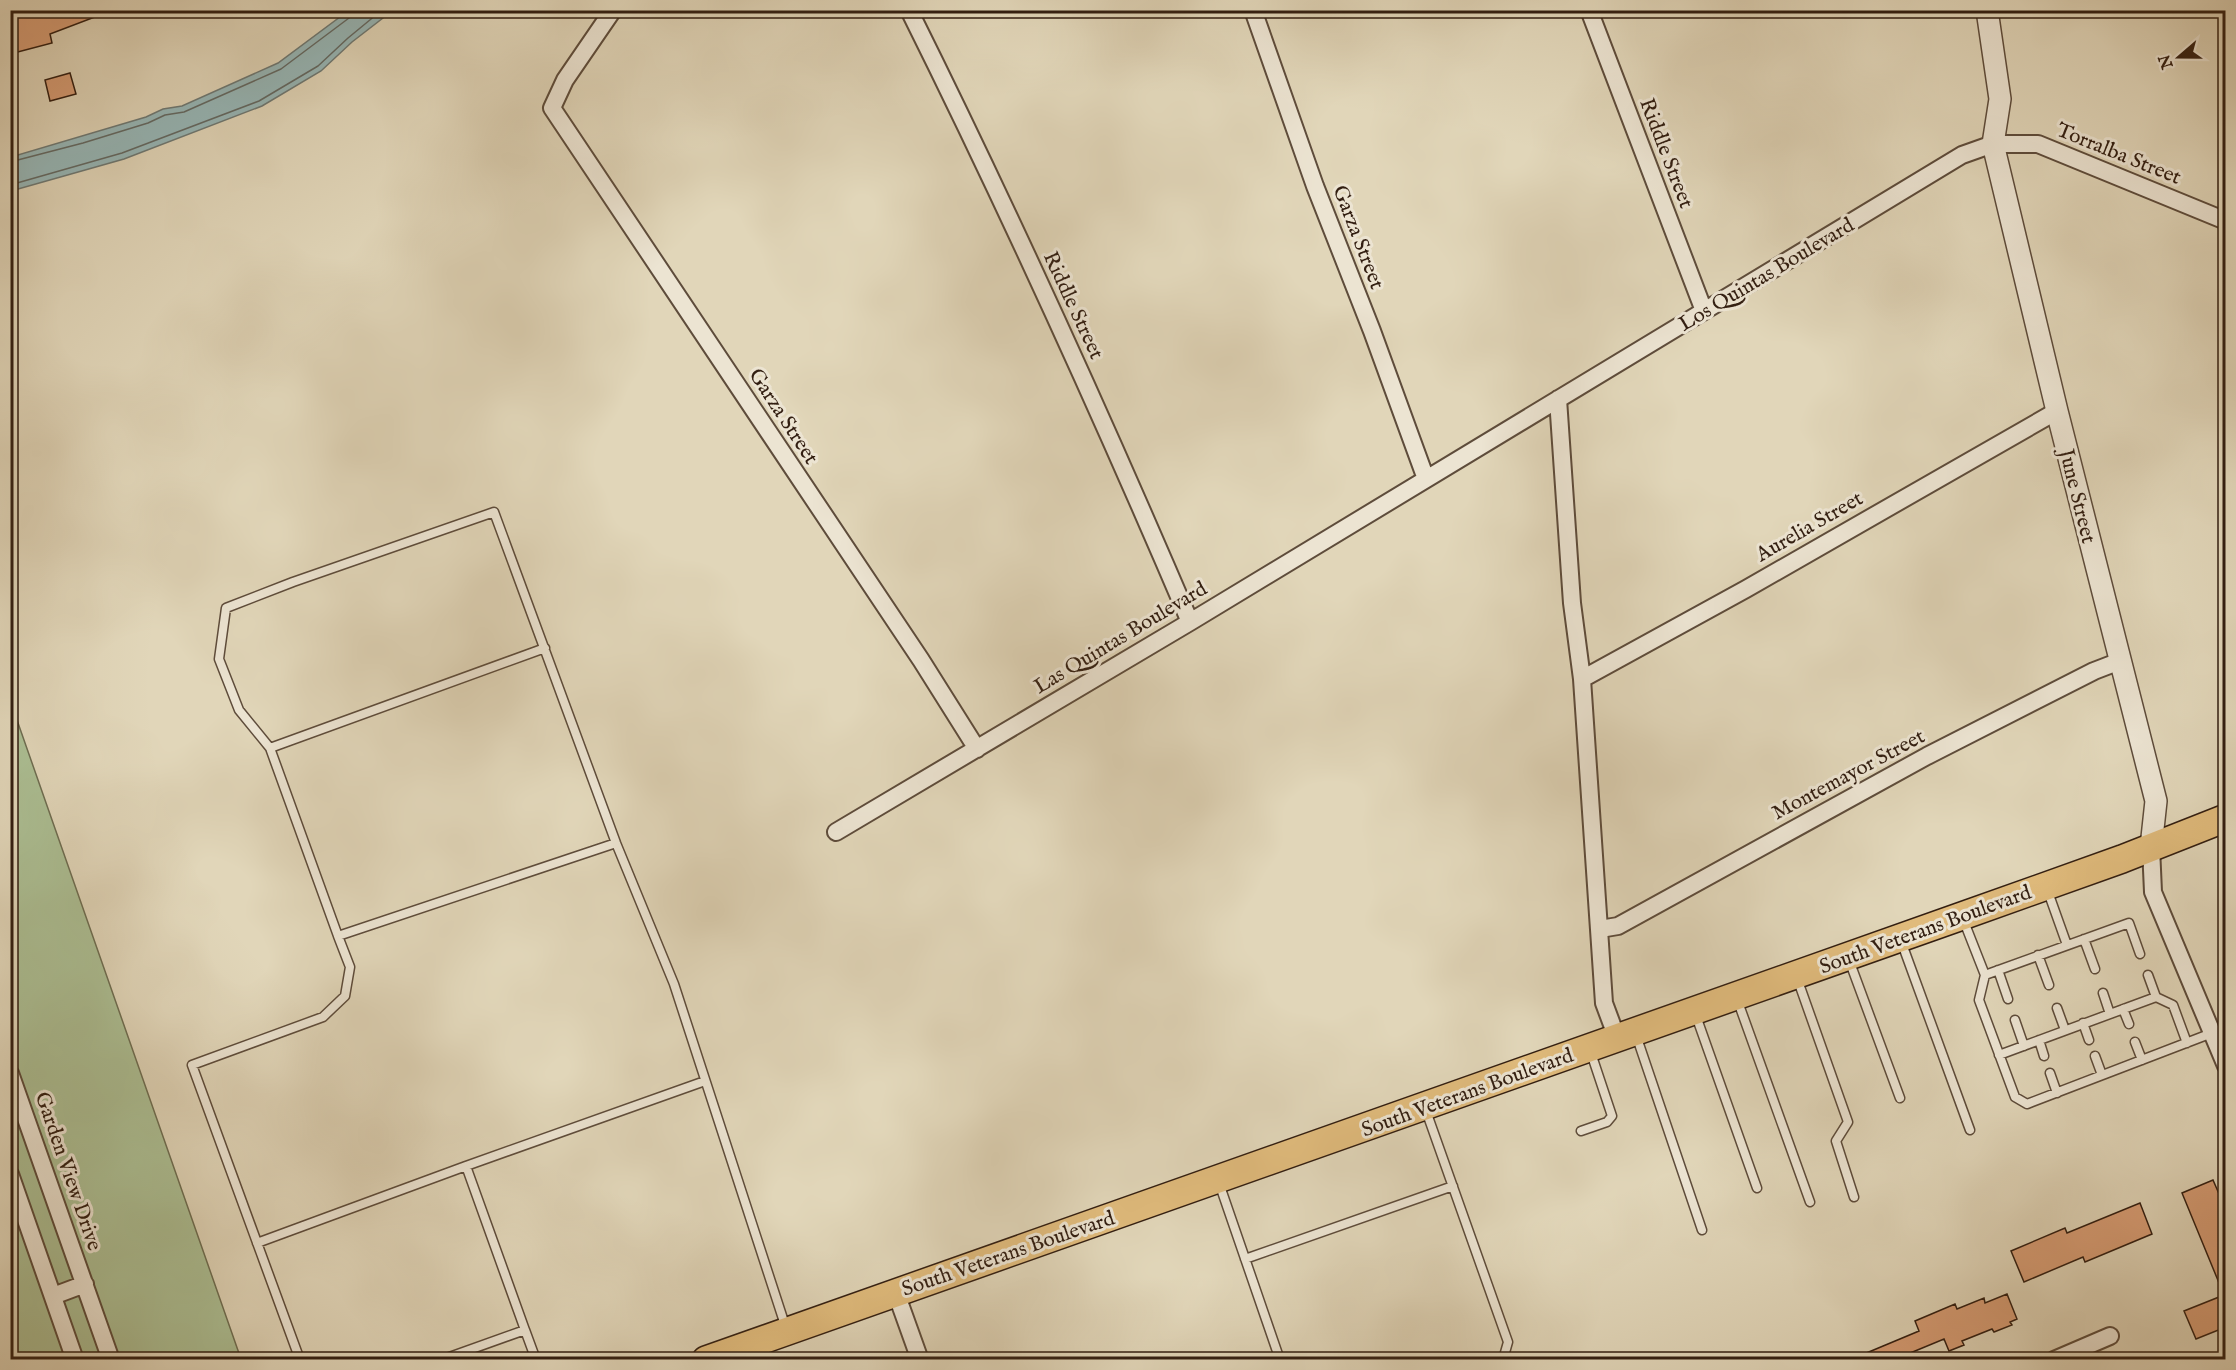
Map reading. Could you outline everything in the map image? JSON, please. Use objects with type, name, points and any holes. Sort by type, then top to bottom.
[{"type":"main road","name":"South Veterans Boulevard","points":[[706,1359],[1962,916],[2226,818]]},
{"type":"street","name":"Garza Street","points":[[613,10],[564,80],[552,108],[921,660],[977,749]]},
{"type":"street","name":"Riddle Street","points":[[909,10],[968,129],[1116,448],[1190,622]]},
{"type":"street","name":"Garza Street","points":[[1253,10],[1315,186],[1372,331],[1426,479]]},
{"type":"street","name":"Riddle Street","points":[[1589,10],[1704,311]]},
{"type":"street","points":[[1987,10],[2000,99],[1993,144]]},
{"type":"street","name":"Los Quintas Boulevard","points":[[1426,479],[1962,155],[1993,144]]},
{"type":"street","name":"Torralba Street","points":[[1993,144],[2038,144],[2226,220]]},
{"type":"street","name":"June Street","points":[[1993,144],[2057,411],[2156,801],[2151,847]]},
{"type":"street","points":[[1558,399],[1572,603],[1582,679],[1600,929],[1599,957],[1604,1003],[1626,1035]]},
{"type":"street","name":"Aurelia Street","points":[[1582,679],[1746,589],[2057,411]]},
{"type":"street","name":"Las Quintas Boulevard","points":[[836,832],[1426,479]]},
{"type":"street","name":"Montemayor Street","points":[[1600,929],[1618,926],[1927,756],[2094,671],[2120,661]]},
{"type":"street","points":[[2151,847],[2153,892],[2226,1066]]},
{"type":"street","name":"Garden View Drive","points":[[10,1073],[111,1359]]},
{"type":"street","points":[[10,1174],[75,1359]]},
{"type":"street","name":"Garden View Drive","points":[[53,1296],[85,1284]]},
{"type":"street","points":[[896,1293],[920,1359]]},
{"type":"street","points":[[2054,1359],[2110,1336]]},
{"type":"lane","points":[[300,1359],[192,1065],[323,1017],[345,996],[350,967],[270,748],[240,710],[219,659],[226,608],[304,578],[494,512],[616,843],[674,984],[787,1331]]},
{"type":"lane","points":[[270,748],[545,648]]},
{"type":"lane","points":[[338,936],[616,843]]},
{"type":"lane","points":[[2046,885],[2067,945]]},
{"type":"lane","points":[[1962,916],[1985,975],[1980,1000],[1999,1055],[2015,1096],[2027,1104],[2212,1033]]},
{"type":"lane","points":[[1985,975],[2129,923],[2140,954]]},
{"type":"lane","points":[[1900,938],[1970,1130]]},
{"type":"lane","points":[[2084,939],[2095,969]]},
{"type":"lane","points":[[1848,956],[1900,1098]]},
{"type":"lane","points":[[2038,956],[2049,985]]},
{"type":"lane","points":[[1998,970],[2008,999]]},
{"type":"lane","points":[[1796,975],[1848,1122],[1836,1141],[1854,1197]]},
{"type":"lane","points":[[2148,975],[2156,997],[2173,1005],[2187,1043]]},
{"type":"lane","points":[[2103,993],[2110,1014]]},
{"type":"lane","points":[[1736,996],[1809,1202]]},
{"type":"lane","points":[[1999,1055],[2156,997]]},
{"type":"lane","points":[[2057,1008],[2065,1030]]},
{"type":"lane","points":[[2123,1009],[2129,1024]]},
{"type":"lane","points":[[1695,1010],[1757,1188]]},
{"type":"lane","points":[[2015,1020],[2024,1046]]},
{"type":"lane","points":[[2083,1023],[2089,1040]]},
{"type":"lane","points":[[1626,1035],[1702,1230]]},
{"type":"lane","points":[[2039,1040],[2044,1056]]},
{"type":"lane","points":[[2135,1042],[2142,1060]]},
{"type":"lane","points":[[1581,1131],[1607,1122],[1612,1116],[1589,1048]]},
{"type":"lane","points":[[2095,1056],[2102,1075]]},
{"type":"lane","points":[[2050,1072],[2057,1093]]},
{"type":"lane","points":[[257,1243],[705,1081]]},
{"type":"lane","points":[[1424,1107],[1508,1342],[1504,1356],[1495,1359]]},
{"type":"lane","points":[[466,1166],[536,1359]]},
{"type":"lane","points":[[1218,1180],[1280,1359]]},
{"type":"lane","points":[[1245,1259],[1453,1186]]},
{"type":"lane","points":[[441,1359],[525,1330]]},
{"type":"green space","points":[[11,703],[241,1359],[11,1359]]},
{"type":"water","points":[[348,11],[392,11],[352,42],[321,71],[262,106],[124,159],[11,191],[11,157],[146,117],[163,109],[182,106],[278,63]]},
{"type":"building","points":[[28,10],[108,10],[108,12],[50,34],[52,43],[10,54],[10,15]]},
{"type":"building","points":[[70,73],[76,94],[50,101],[45,80]]},
{"type":"building","points":[[2213,1180],[2226,1210],[2226,1327],[2196,1339],[2184,1311],[2224,1295],[2182,1193]]},
{"type":"building","points":[[2140,1203],[2152,1234],[2085,1262],[2083,1257],[2024,1282],[2011,1251],[2065,1228],[2067,1233]]},
{"type":"building","points":[[2007,1294],[2017,1319],[2010,1322],[2012,1325],[1994,1332],[1992,1329],[1962,1341],[1964,1345],[1949,1351],[1944,1339],[1903,1356],[1904,1359],[1852,1359],[1919,1331],[1915,1321],[1955,1304],[1957,1309],[1984,1298],[1985,1303]]}]
